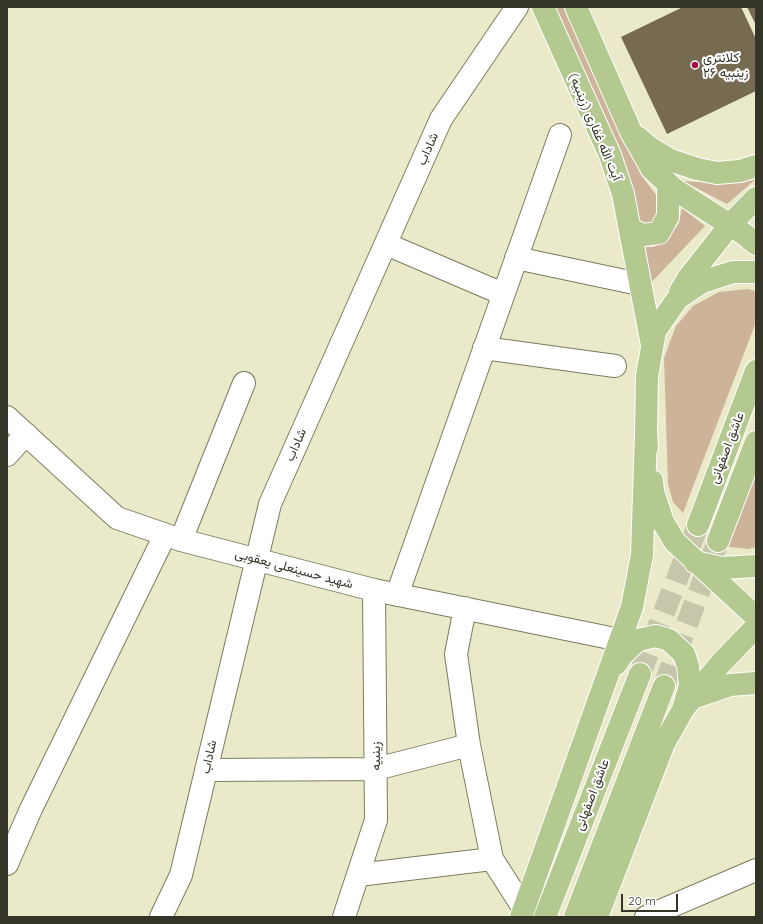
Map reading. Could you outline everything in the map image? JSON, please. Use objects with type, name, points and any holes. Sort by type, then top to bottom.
[{"type":"main road","name":"آیت الله غفاری (زینبیه)","points":[[543,7],[610,155],[624,194],[639,284],[652,345]]},
{"type":"main road","points":[[576,7],[631,132],[652,169],[668,184],[756,244]]},
{"type":"main road","points":[[631,132],[650,148],[670,160],[697,169],[717,173],[740,171],[756,166]]},
{"type":"main road","points":[[630,229],[643,235],[659,233],[668,216],[668,184]]},
{"type":"main road","points":[[670,309],[689,277],[730,225],[756,198]]},
{"type":"main road","points":[[523,913],[632,607],[642,555],[647,376],[655,331],[678,298],[702,282],[733,272],[756,272]]},
{"type":"main road","name":"عاشق اصفهانی","points":[[698,525],[756,371]]},
{"type":"main road","points":[[646,433],[653,492],[663,522],[674,542],[756,617]]},
{"type":"main road","name":"عاشق اصفهانی","points":[[718,541],[756,442]]},
{"type":"main road","points":[[695,562],[722,568],[756,566]]},
{"type":"main road","points":[[597,917],[664,743],[688,703],[721,663],[756,627]]},
{"type":"main road","points":[[605,681],[623,654],[638,640],[656,636],[668,640],[684,654],[688,666],[690,686],[688,703]]},
{"type":"main road","name":"عاشق اصفهانی","points":[[545,917],[640,674]]},
{"type":"main road","points":[[688,703],[730,685],[756,684]]},
{"type":"main road","points":[[575,917],[664,686]]},
{"type":"street","name":"شاداب","points":[[161,917],[181,875],[270,504],[441,119],[516,7]]},
{"type":"street","points":[[397,595],[560,135]]},
{"type":"street","points":[[386,244],[503,294]]},
{"type":"street","points":[[516,258],[639,284]]},
{"type":"street","points":[[484,348],[615,366]]},
{"type":"street","points":[[7,864],[31,809],[173,538],[244,383]]},
{"type":"street","name":"شهید حسینعلی یعقوبی","points":[[7,417],[117,518],[173,538],[374,590],[620,640]]},
{"type":"street","points":[[7,455],[26,434]]},
{"type":"street","name":"زینبیه","points":[[344,917],[376,820],[374,590]]},
{"type":"street","points":[[465,608],[456,654],[469,745],[492,859],[523,913]]},
{"type":"street","points":[[206,770],[376,769],[469,745]]},
{"type":"street","points":[[358,875],[492,859]]},
{"type":"street","points":[[646,917],[756,870]]},
{"type":"shaded area","points":[[552,7],[564,7],[641,175],[657,196],[659,212],[653,225],[640,225]]},
{"type":"shaded area","points":[[755,180],[727,204],[683,181],[725,184]]},
{"type":"shaded area","points":[[682,208],[705,226],[647,287],[641,247],[654,247],[670,236],[679,223]]},
{"type":"shaded area","points":[[748,289],[756,291],[756,322],[683,513],[673,502],[668,484],[664,358],[676,326],[693,306],[719,292]]},
{"type":"shaded area","points":[[756,458],[756,547],[748,549],[723,546]]},
{"type":"building","name":"کلانتری ۲۶ زینبیه","points":[[683,7],[741,7],[756,39],[756,91],[667,134],[621,37]]},
{"type":"building","points":[[747,7],[756,7],[756,25]]},
{"type":"tunnel","points":[[640,674],[698,525]]},
{"type":"tunnel","points":[[664,686],[718,541]]},
{"type":"place","name":"کلانتری ۲۶ زینبیه","points":[[695,65]]}]
